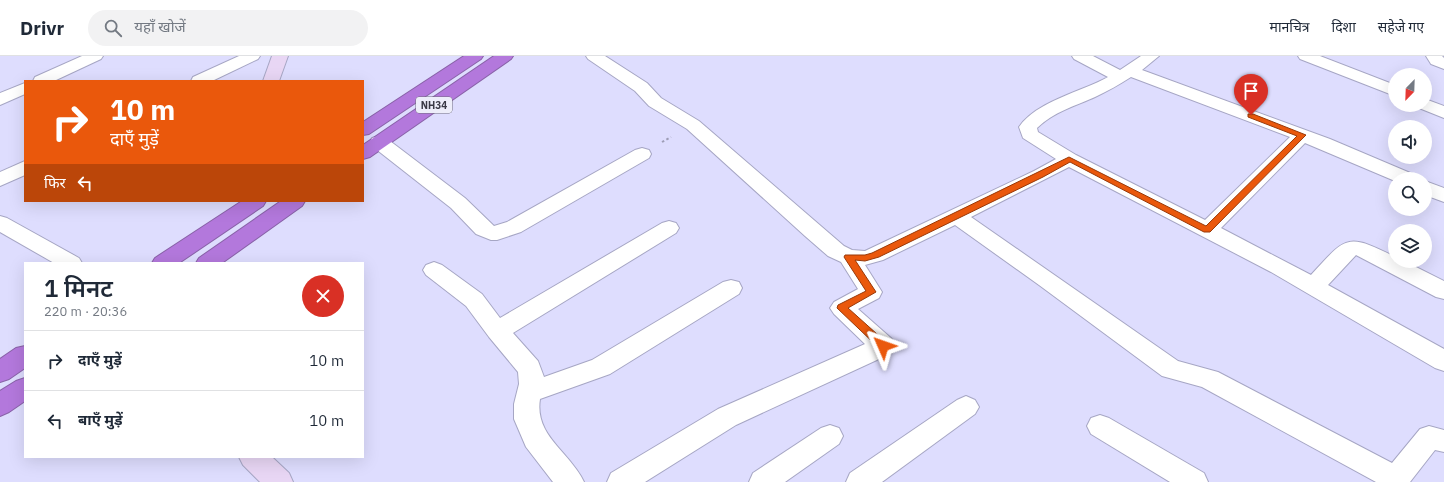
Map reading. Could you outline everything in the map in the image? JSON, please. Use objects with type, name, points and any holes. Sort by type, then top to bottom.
[{"type":"highway","name":"NH34","points":[[364,129],[475,56]]},
{"type":"highway","name":"NH34","points":[[364,152],[505,56]]},
{"type":"highway","points":[[165,262],[255,202]]},
{"type":"highway","points":[[208,262],[294,202]]},
{"type":"highway","points":[[0,372],[24,356]]},
{"type":"highway","points":[[0,405],[24,389]]},
{"type":"street","points":[[43,80],[95,56]]},
{"type":"street","points":[[201,80],[252,56]]},
{"type":"street","points":[[271,80],[280,56]]},
{"type":"street","points":[[594,56],[641,87],[655,102],[693,125],[812,231],[836,251],[848,257],[865,258],[875,255],[1041,175],[1069,159]]},
{"type":"street","points":[[1080,56],[1125,74],[1302,135],[1391,172]]},
{"type":"street","points":[[1151,56],[1125,74],[1097,89],[1068,100],[1037,117],[1028,127],[1030,134],[1069,159],[1207,230],[1313,287],[1444,361]]},
{"type":"street","points":[[1306,56],[1388,88]]},
{"type":"street","points":[[1434,56],[1437,61],[1444,64]]},
{"type":"street","points":[[0,100],[24,88]]},
{"type":"street","points":[[1432,107],[1444,112]]},
{"type":"street","points":[[1207,230],[1302,135]]},
{"type":"street","points":[[379,142],[458,203],[483,229],[491,233],[497,233],[514,228],[642,154]]},
{"type":"street","points":[[0,180],[24,168]]},
{"type":"street","points":[[1432,190],[1444,196]]},
{"type":"street","points":[[956,216],[1047,279],[1171,369],[1209,379],[1387,474],[1394,476],[1400,473],[1429,437],[1444,441]]},
{"type":"street","points":[[0,223],[69,262]]},
{"type":"street","points":[[497,332],[669,228]]},
{"type":"street","points":[[1313,287],[1350,248],[1357,248],[1444,291]]},
{"type":"street","points":[[621,482],[727,417],[883,346],[842,308],[871,292],[848,257]]},
{"type":"street","points":[[434,270],[474,300],[497,332],[529,368],[533,375],[526,409],[527,420],[550,460],[570,482]]},
{"type":"street","points":[[529,392],[568,380],[601,367],[730,288]]},
{"type":"street","points":[[860,482],[966,407]]},
{"type":"street","points":[[1100,426],[1194,482]]},
{"type":"street","points":[[763,482],[830,436]]},
{"type":"street","points":[[254,458],[278,482]]},
{"type":"path","points":[[642,154],[693,125]]},
{"type":"route","points":[[883,346],[842,308],[871,292],[862,281],[848,257],[865,258],[875,255],[1041,175],[1069,159],[1207,230],[1302,135],[1251,115]]}]
